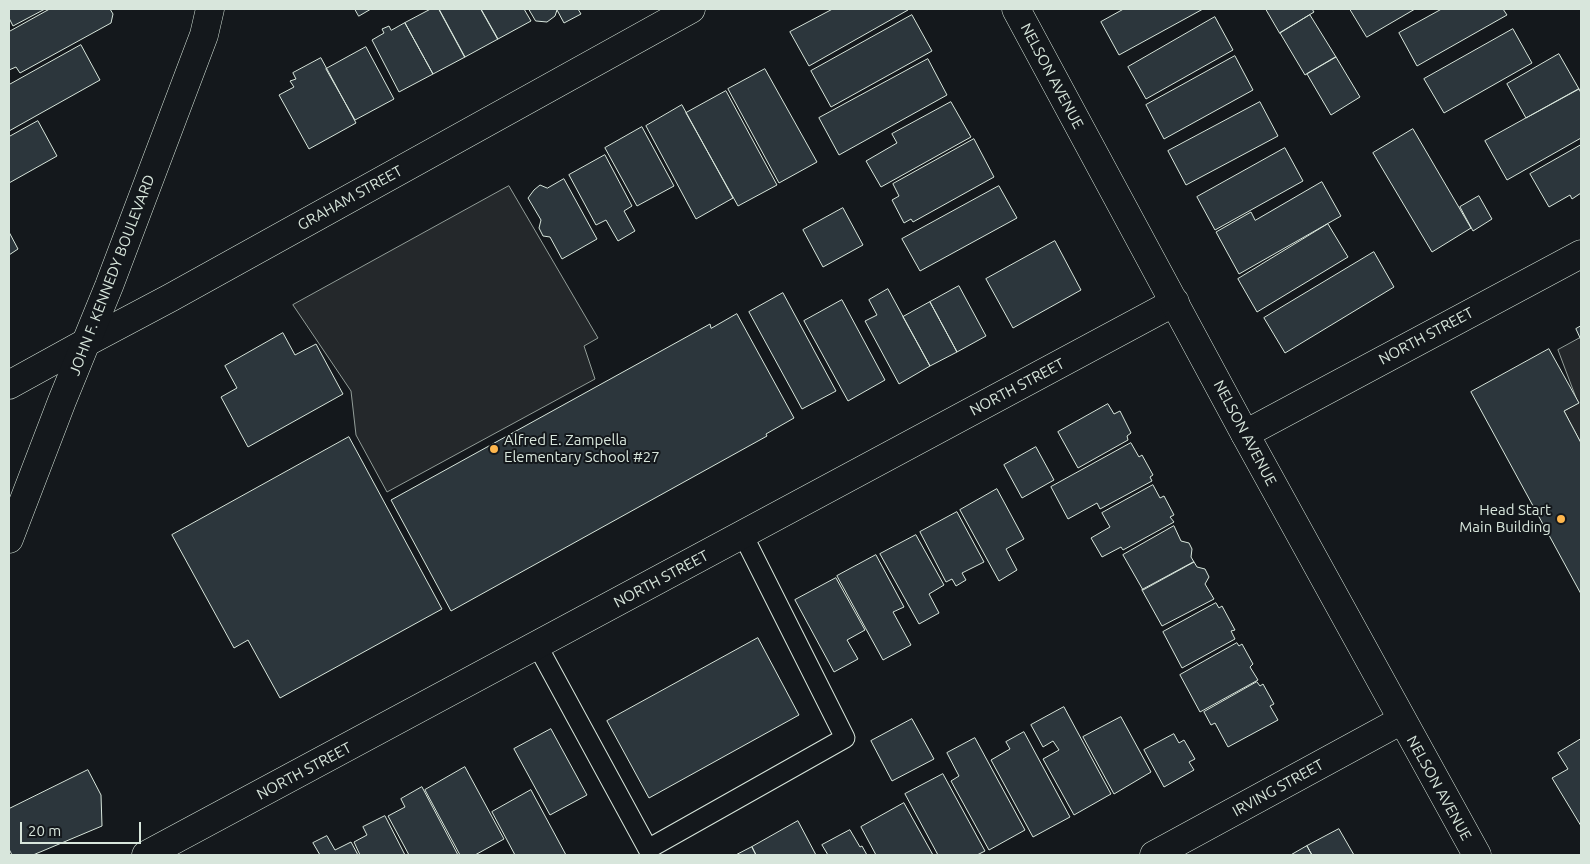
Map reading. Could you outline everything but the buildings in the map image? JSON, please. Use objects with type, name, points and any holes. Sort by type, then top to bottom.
[{"type":"street","name":"JOHN F. KENNEDY BOULEVARD","points":[[9,539],[204,34],[210,9]]},
{"type":"street","name":"GRAHAM STREET","points":[[9,385],[170,298],[691,9]]},
{"type":"street","name":"NELSON AVENUE","points":[[1016,9],[1245,434],[1477,855]]},
{"type":"street","name":"NORTH STREET","points":[[1245,434],[1581,254]]},
{"type":"street","name":"NORTH STREET","points":[[146,855],[1175,302]]},
{"type":"street","name":"IRVING STREET","points":[[1154,855],[1402,720]]},
{"type":"lane","points":[[537,645],[648,849],[845,738],[742,535]]},
{"type":"shaded area","points":[[509,186],[598,338],[584,346],[595,379],[387,492],[356,435],[351,391],[293,305]]},
{"type":"shaded area","points":[[1580,338],[1581,443],[1564,411],[1578,403],[1558,350]]},
{"type":"place","name":"Alfred E. Zampella Elementary School #27","points":[[494,449]]},
{"type":"place","name":"Head Start Main Building","points":[[1561,519]]}]
